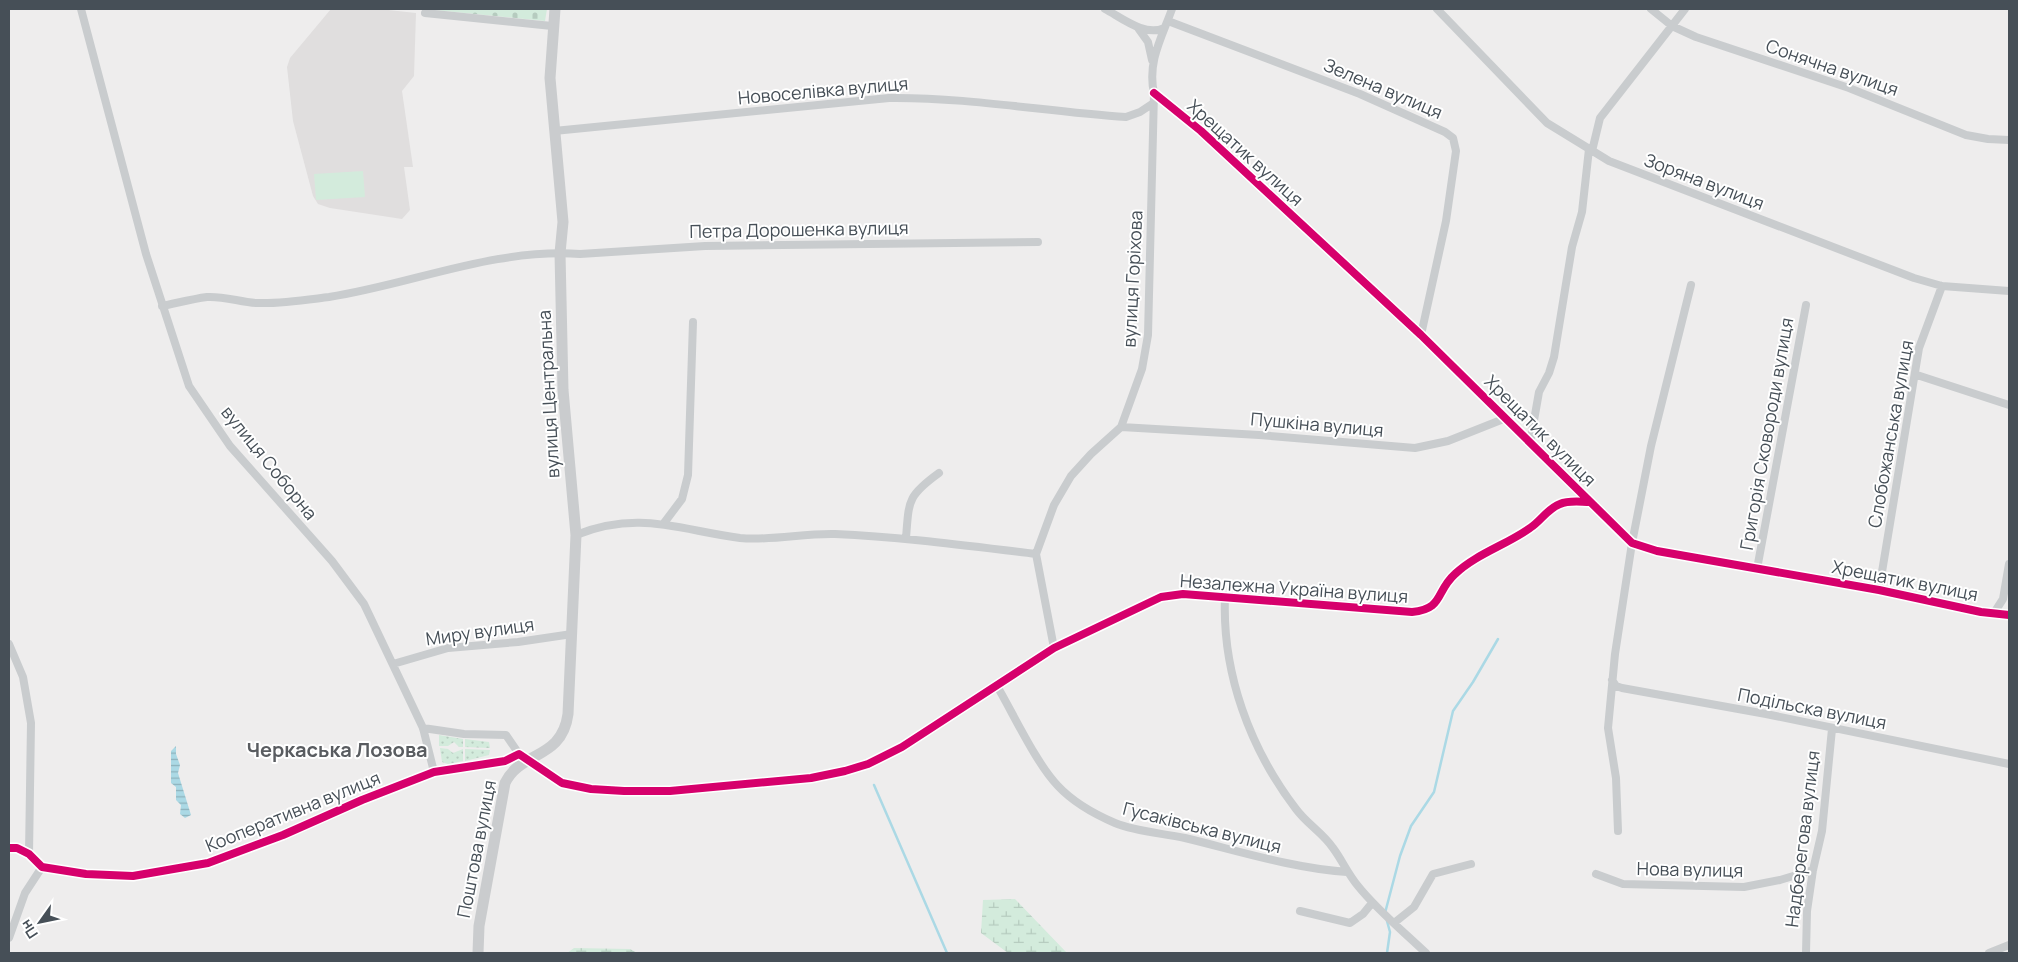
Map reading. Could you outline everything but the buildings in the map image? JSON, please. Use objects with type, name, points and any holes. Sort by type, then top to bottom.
[{"type":"street","name":"вулиця Соборна","points":[[81,9],[146,254],[189,386],[230,446],[364,604],[423,728],[434,772]]},
{"type":"street","name":"вулиця Центральна","points":[[529,762],[552,746],[566,726],[576,535],[563,390],[560,253],[563,222],[550,78],[552,26],[555,9]]},
{"type":"street","points":[[1105,9],[1137,26],[1151,31],[1166,25]]},
{"type":"street","name":"вулиця Горіхова","points":[[1036,554],[1054,505],[1071,476],[1091,454],[1121,427],[1142,369],[1148,335],[1152,104],[1154,92],[1152,62],[1172,9]]},
{"type":"street","name":"Зоряна вулиця","points":[[1437,9],[1547,123],[1609,161],[1712,202],[1942,286],[2009,291]]},
{"type":"street","name":"Сонячна вулиця","points":[[1651,9],[1672,26],[1696,37],[1849,88],[1966,135],[2009,140]]},
{"type":"street","points":[[1530,443],[1539,392],[1550,373],[1554,357],[1572,247],[1582,212],[1591,150],[1600,118],[1686,9]]},
{"type":"street","points":[[425,13],[552,26]]},
{"type":"street","name":"Зелена вулиця","points":[[1166,25],[1360,94],[1445,132],[1453,138],[1456,151],[1446,221],[1420,335]]},
{"type":"street","points":[[1137,26],[1148,42],[1152,62]]},
{"type":"street","name":"Хрещатик вулиця","points":[[1154,92],[1201,131],[1420,335],[1632,543],[1657,551],[2009,615]]},
{"type":"street","name":"Новоселівка вулиця","points":[[554,131],[889,98],[918,98],[1014,105],[1126,117],[1140,112],[1152,104]]},
{"type":"street","name":"Петра Дорошенка вулиця","points":[[162,306],[207,298],[266,303],[328,297],[387,286],[446,270],[494,260],[560,253],[580,254],[705,246],[1038,242]]},
{"type":"street","points":[[1618,831],[1616,778],[1608,728],[1612,679],[1632,543],[1650,446],[1691,285]]},
{"type":"street","name":"Слобожанська вулиця","points":[[1879,590],[1919,348],[1942,286]]},
{"type":"street","name":"Григорія Сковороди вулиця","points":[[1757,569],[1806,305]]},
{"type":"street","points":[[664,524],[682,499],[688,475],[693,322]]},
{"type":"street","points":[[1916,375],[2009,405]]},
{"type":"street","name":"Пушкіна вулиця","points":[[1121,427],[1259,435],[1415,448],[1448,441],[1506,418]]},
{"type":"street","points":[[906,538],[909,503],[914,493],[939,472]]},
{"type":"street","name":"Незалежна Україна вулиця","points":[[529,762],[562,783],[591,789],[624,791],[670,791],[811,778],[868,764],[902,746],[1054,648],[1161,597],[1183,594],[1412,612],[1426,611],[1432,607],[1444,587],[1458,572],[1532,527],[1551,509],[1568,502],[1590,502]]},
{"type":"street","points":[[576,535],[599,526],[618,523],[664,524],[741,538],[772,539],[832,534],[906,538],[1036,554],[1054,648]]},
{"type":"street","points":[[1994,613],[2003,599],[2009,564]]},
{"type":"street","points":[[1225,597],[1224,626],[1226,653],[1232,679],[1253,736],[1286,795],[1298,812],[1333,847],[1348,872],[1372,903],[1426,953]]},
{"type":"street","name":"Миру вулиця","points":[[393,664],[448,648],[518,642],[572,634]]},
{"type":"street","points":[[9,644],[23,677],[31,723],[28,854]]},
{"type":"street","name":"Подільска вулиця","points":[[1612,679],[1616,686],[1622,688],[2009,764]]},
{"type":"street","name":"Гусаківська вулиця","points":[[997,686],[1042,765],[1057,785],[1071,798],[1090,810],[1130,828],[1182,837],[1318,870],[1348,872]]},
{"type":"street","points":[[423,728],[464,734],[506,736],[519,754],[529,762]]},
{"type":"street","name":"Надберегова вулиця","points":[[1806,953],[1813,870],[1822,831],[1832,729]]},
{"type":"street","name":"Кооперативна вулиця","points":[[42,867],[86,874],[133,876],[208,863],[284,835],[362,800],[434,772],[505,761],[519,754]]},
{"type":"street","name":"Поштова вулиця","points":[[478,953],[479,926],[505,783],[518,766],[529,762]]},
{"type":"street","points":[[9,848],[17,848],[28,854],[42,867],[25,892],[9,938]]},
{"type":"street","points":[[1394,923],[1414,908],[1433,874],[1471,864]]},
{"type":"street","name":"Нова вулиця","points":[[1596,874],[1623,884],[1744,887],[1780,880],[1813,870]]},
{"type":"street","points":[[1300,911],[1350,923],[1363,914],[1372,903]]},
{"type":"street","points":[[1989,953],[2009,945]]},
{"type":"shaded area","points":[[331,9],[379,9],[416,13],[414,76],[402,91],[413,167],[404,167],[410,210],[402,219],[330,208],[318,204],[313,196],[293,121],[287,67],[290,58]]},
{"type":"green space","points":[[424,9],[547,9],[545,21]]},
{"type":"green space","points":[[363,171],[365,197],[316,200],[314,174]]},
{"type":"green space","points":[[439,735],[463,739],[463,747],[459,747],[454,742],[448,746],[439,746]]},
{"type":"green space","points":[[465,739],[489,742],[490,748],[465,747]]},
{"type":"green space","points":[[440,748],[448,749],[453,753],[463,749],[463,761],[448,764],[442,762]]},
{"type":"green space","points":[[465,749],[490,750],[489,755],[465,761]]},
{"type":"green space","points":[[1015,899],[1067,953],[1008,953],[981,933],[983,900]]},
{"type":"green space","points":[[574,948],[630,949],[637,953],[567,953]]},
{"type":"water","points":[[176,746],[176,754],[180,765],[178,773],[191,815],[185,818],[180,814],[181,805],[176,800],[176,787],[171,783],[171,751]]},
{"type":"waterway","points":[[1385,913],[1400,856],[1411,826],[1434,792],[1453,711],[1473,682],[1498,639]]},
{"type":"waterway","points":[[874,785],[947,953]]},
{"type":"waterway","points":[[1387,921],[1390,932],[1387,953]]},
{"type":"cycle path","points":[[1154,93],[1201,131],[1421,335],[1632,543],[1657,551],[1879,590],[1981,612],[2009,615]]},
{"type":"cycle path","points":[[9,848],[17,848],[29,854],[42,867],[86,874],[133,876],[208,863],[283,835],[362,800],[434,772],[505,761],[519,754],[562,783],[591,789],[624,791],[670,791],[811,778],[845,771],[868,764],[902,747],[1054,648],[1161,597],[1183,594],[1412,612],[1422,610],[1438,599],[1444,587],[1463,567],[1530,528],[1555,506],[1567,502],[1590,502]]},
{"type":"district","name":"Черкаська Лозова","points":[[337,750]]}]
